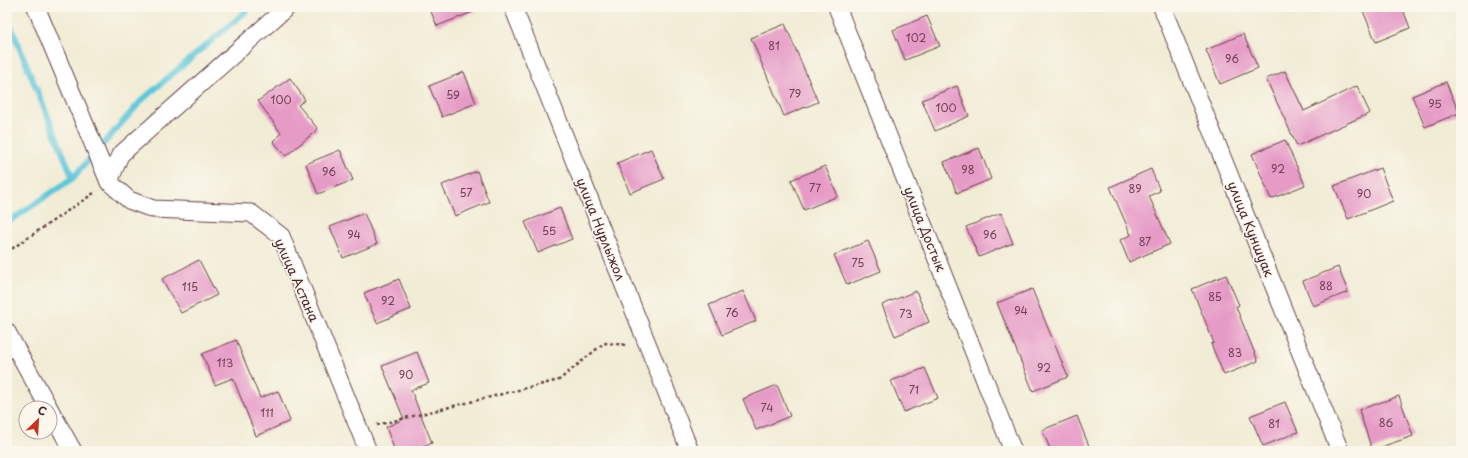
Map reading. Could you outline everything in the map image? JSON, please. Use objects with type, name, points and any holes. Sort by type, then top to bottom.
[{"type":"street","points":[[36,7],[109,182]]},
{"type":"street","points":[[109,182],[120,155],[287,7]]},
{"type":"street","name":"улица Нурлыжол","points":[[512,7],[690,451]]},
{"type":"street","name":"улица Достык","points":[[837,7],[1013,451]]},
{"type":"street","name":"улица Куншуак","points":[[1162,7],[1340,451]]},
{"type":"street","name":"улица Астана","points":[[109,182],[129,200],[153,209],[251,213],[281,236],[368,451]]},
{"type":"street","points":[[7,332],[44,400]]},
{"type":"street","points":[[58,425],[73,451]]},
{"type":"path","points":[[7,252],[109,182]]},
{"type":"path","points":[[359,430],[559,380],[604,343],[649,347]]},
{"type":"building","points":[[429,7],[482,7],[483,8],[437,26]]},
{"type":"building","points":[[1374,7],[1402,7],[1410,28],[1376,42],[1363,11]]},
{"type":"building","points":[[927,16],[940,46],[905,60],[893,30]]},
{"type":"building","points":[[785,24],[818,102],[784,116],[751,38]]},
{"type":"building","points":[[1243,34],[1258,68],[1220,84],[1206,50]]},
{"type":"building","points":[[1285,71],[1304,111],[1357,86],[1370,113],[1297,146],[1266,79]]},
{"type":"building","points":[[464,72],[476,103],[442,117],[429,86]]},
{"type":"building","points":[[290,78],[305,100],[298,105],[318,129],[286,156],[273,141],[281,133],[258,101]]},
{"type":"building","points":[[1446,82],[1459,113],[1425,127],[1412,96]]},
{"type":"building","points":[[957,86],[969,116],[935,131],[922,100]]},
{"type":"building","points":[[1285,140],[1305,185],[1271,199],[1252,154]]},
{"type":"building","points":[[979,148],[991,179],[957,193],[944,162]]},
{"type":"building","points":[[651,149],[664,179],[630,193],[617,163]]},
{"type":"building","points":[[340,150],[353,180],[318,194],[306,164]]},
{"type":"building","points":[[825,166],[838,196],[804,210],[791,180]]},
{"type":"building","points":[[1380,168],[1393,201],[1348,219],[1334,186]]},
{"type":"building","points":[[1151,169],[1160,191],[1149,196],[1170,244],[1129,262],[1120,240],[1131,235],[1110,187]]},
{"type":"building","points":[[477,171],[489,202],[455,216],[442,185]]},
{"type":"building","points":[[560,208],[572,239],[538,253],[525,222]]},
{"type":"building","points":[[364,213],[377,244],[343,258],[330,227]]},
{"type":"building","points":[[1001,213],[1013,243],[979,257],[966,227]]},
{"type":"building","points":[[868,241],[881,271],[847,285],[834,255]]},
{"type":"building","points":[[199,260],[217,295],[181,313],[162,279]]},
{"type":"building","points":[[1338,267],[1348,292],[1313,306],[1303,281]]},
{"type":"building","points":[[1226,275],[1239,305],[1236,307],[1258,361],[1224,375],[1211,344],[1214,343],[1192,289]]},
{"type":"building","points":[[399,279],[411,309],[377,323],[364,293]]},
{"type":"building","points":[[1032,289],[1068,377],[1033,391],[997,303]]},
{"type":"building","points":[[743,291],[756,321],[722,335],[709,305]]},
{"type":"building","points":[[916,291],[929,322],[895,336],[882,305]]},
{"type":"building","points":[[236,340],[260,398],[278,391],[290,421],[256,436],[233,378],[215,385],[202,354]]},
{"type":"building","points":[[417,352],[429,383],[411,390],[432,443],[414,451],[395,451],[386,427],[404,419],[382,366]]},
{"type":"building","points":[[925,368],[938,398],[904,412],[891,381]]},
{"type":"building","points":[[777,385],[790,416],[756,430],[743,399]]},
{"type":"building","points":[[1399,396],[1413,436],[1372,450],[1359,410]]},
{"type":"building","points":[[1285,402],[1298,432],[1263,446],[1250,416]]},
{"type":"building","points":[[1077,416],[1089,446],[1078,451],[1051,451],[1042,430]]},
{"type":"waterway","points":[[7,223],[73,178],[142,100],[251,7]]},
{"type":"waterway","points":[[7,17],[73,178]]}]
